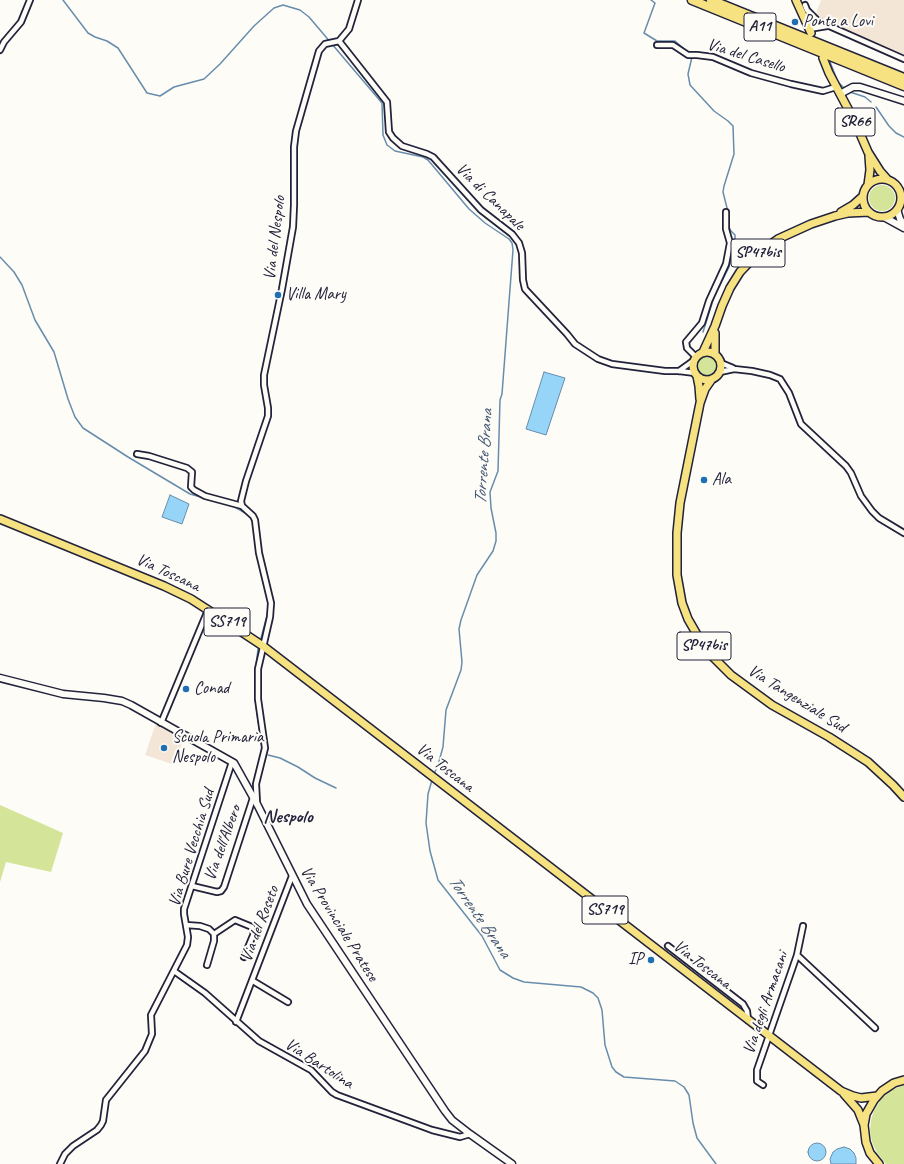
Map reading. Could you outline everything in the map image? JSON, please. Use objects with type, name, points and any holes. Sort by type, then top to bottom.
[{"type":"highway","name":"A11","points":[[692,0],[904,86]]},
{"type":"highway","name":"A11","points":[[711,0],[904,78]]},
{"type":"main road","points":[[802,2],[803,16],[810,31]]},
{"type":"main road","name":"SR66","points":[[823,58],[868,152],[880,171],[888,180]]},
{"type":"main road","name":"SR66","points":[[868,152],[870,170],[868,185]]},
{"type":"main road","points":[[878,179],[888,180],[894,183],[900,190],[901,200],[898,209],[891,215],[884,217],[877,216],[869,212],[865,206],[863,196],[868,185],[878,179]]},
{"type":"main road","name":"SP47bis","points":[[835,216],[850,207],[863,196]]},
{"type":"main road","name":"SP47bis","points":[[694,359],[703,352],[730,288],[740,272],[754,256],[791,232],[835,216],[848,213],[869,212]]},
{"type":"main road","name":"SP47bis","points":[[715,326],[715,354]]},
{"type":"main road","points":[[703,352],[715,354],[721,363],[720,372]]},
{"type":"main road","name":"Via Tangenziale Sud","points":[[694,359],[693,367],[699,386],[700,403]]},
{"type":"main road","name":"Via Tangenziale Sud","points":[[720,372],[712,379],[705,389],[700,403],[680,503],[676,544],[676,575],[688,619],[694,631],[713,657],[736,679],[772,705],[829,737],[868,762],[904,797]]},
{"type":"main road","points":[[696,375],[704,380],[712,379]]},
{"type":"main road","name":"Via Toscana","points":[[0,519],[164,586],[191,599],[262,646],[841,1091],[858,1110],[864,1125]]},
{"type":"main road","name":"SS719","points":[[878,1164],[868,1148],[865,1137],[864,1125],[868,1109],[877,1096],[888,1087],[904,1080]]},
{"type":"main road","name":"Via Toscana","points":[[841,1091],[861,1098],[877,1096]]},
{"type":"street","points":[[0,50],[4,42],[21,22],[30,0]]},
{"type":"street","points":[[337,41],[349,29],[358,0]]},
{"type":"street","points":[[802,2],[808,12],[818,21]]},
{"type":"street","points":[[803,16],[830,26],[904,59]]},
{"type":"street","points":[[810,31],[830,26]]},
{"type":"street","name":"Via del Nespolo","points":[[242,506],[241,497],[244,486],[268,416],[264,375],[293,227],[294,147],[296,131],[320,48],[325,44],[337,41]]},
{"type":"street","name":"Via di Canapale","points":[[337,41],[387,102],[389,132],[392,138],[402,146],[427,154],[433,158],[481,210],[512,234],[519,243],[522,253],[523,280],[526,289],[575,344],[593,356],[606,362],[665,371],[679,371],[696,375]]},
{"type":"street","name":"Via del Casello","points":[[657,45],[673,45],[692,55],[712,57],[751,73],[791,84],[823,91],[836,87]]},
{"type":"street","points":[[840,94],[850,88],[864,88],[904,102]]},
{"type":"street","points":[[898,209],[900,218],[904,225]]},
{"type":"street","points":[[679,371],[694,359],[687,348],[686,342],[702,323],[709,301],[726,264],[730,243],[726,229],[726,212]]},
{"type":"street","points":[[884,217],[904,228]]},
{"type":"street","points":[[721,363],[734,369],[770,375],[780,379],[789,393],[798,418],[805,428],[846,466],[851,473],[861,496],[872,511],[879,518],[904,533]]},
{"type":"street","points":[[720,372],[734,369]]},
{"type":"street","points":[[137,454],[149,456],[187,468],[192,472],[192,487],[194,490],[208,497],[242,506],[255,520],[259,552],[271,603],[270,616],[259,664],[258,689],[265,748],[256,784],[258,806]]},
{"type":"street","points":[[161,723],[208,610]]},
{"type":"street","points":[[203,624],[222,619]]},
{"type":"street","name":"Via Provinciale Pratese","points":[[0,678],[63,694],[116,699],[131,705],[232,762],[238,769],[258,806],[307,904],[444,1111],[452,1120],[502,1161],[512,1164]]},
{"type":"street","name":"Via Bure Vecchia Sud","points":[[60,1164],[65,1154],[73,1146],[97,1130],[103,1121],[106,1100],[145,1052],[152,1034],[151,1015],[187,945],[188,938],[184,911],[232,762]]},
{"type":"street","name":"Via dell'Albero","points":[[192,886],[216,892],[223,890],[253,798]]},
{"type":"street","name":"Via del Roseto","points":[[236,1022],[292,876]]},
{"type":"street","points":[[214,934],[235,920],[252,927],[254,931],[253,936],[244,957]]},
{"type":"street","points":[[186,925],[200,926],[209,929],[214,934],[214,941],[207,965]]},
{"type":"street","name":"Via degli Armacani","points":[[763,1085],[757,1081],[756,1075],[797,955],[804,926]]},
{"type":"street","points":[[668,946],[743,1004],[746,1008],[748,1020]]},
{"type":"street","points":[[797,955],[874,1028]]},
{"type":"street","name":"Via Bartolina","points":[[174,971],[199,988],[259,1041],[311,1070],[332,1092],[337,1095],[432,1130],[460,1137],[470,1134]]},
{"type":"street","name":"Via del Roseto","points":[[253,981],[288,1002]]},
{"type":"shaded area","points":[[821,0],[904,0],[904,56],[815,16]]},
{"type":"shaded area","name":"Scuola Primaria Nespolo","points":[[156,723],[183,740],[175,765],[145,755]]},
{"type":"green space","points":[[882,185],[891,189],[895,198],[891,207],[882,211],[873,207],[869,198],[873,189]]},
{"type":"green space","points":[[703,356],[711,356],[717,362],[717,370],[711,376],[703,376],[697,370],[697,362]]},
{"type":"green space","points":[[0,805],[63,833],[51,872],[6,862],[0,882]]},
{"type":"green space","points":[[904,1085],[904,1164],[886,1164],[877,1153],[872,1142],[870,1131],[871,1120],[881,1099],[890,1091]]},
{"type":"water","points":[[544,372],[565,378],[546,435],[526,429]]},
{"type":"water","points":[[170,495],[189,504],[182,524],[162,517]]},
{"type":"water","points":[[817,1143],[823,1146],[826,1152],[823,1158],[817,1161],[811,1158],[808,1152],[811,1146]]},
{"type":"water","points":[[844,1147],[850,1149],[854,1153],[856,1164],[831,1164],[830,1159],[833,1152]]},
{"type":"waterway","name":"Torrente Brana","points":[[63,0],[88,33],[107,41],[118,48],[147,93],[160,96],[174,87],[204,79],[220,64],[254,26],[274,8],[283,5],[300,10],[309,17],[382,103],[383,135],[387,145],[395,151],[423,157],[428,160],[469,209],[485,223],[509,239],[512,243],[513,250],[502,394],[500,400],[498,471],[490,492],[496,541],[493,551],[477,575],[461,620],[459,629],[462,662],[461,670],[446,710],[443,747],[434,774]]},
{"type":"waterway","points":[[651,0],[655,3],[644,33],[657,41],[675,41],[690,54],[692,57],[688,74],[690,85],[714,111],[733,126],[734,154],[723,192],[728,212],[728,225],[735,235],[735,240],[729,267],[714,297],[703,332]]},
{"type":"waterway","points":[[830,62],[838,82],[845,89]]},
{"type":"waterway","points":[[850,92],[865,97],[871,102]]},
{"type":"waterway","points":[[876,107],[889,126],[896,133],[904,137]]},
{"type":"waterway","points":[[0,257],[14,272],[22,285],[35,320],[54,352],[68,399],[75,417],[83,428],[190,494],[233,506],[247,514],[252,519],[254,527]]},
{"type":"waterway","points":[[257,553],[268,600],[268,612],[261,638]]},
{"type":"waterway","points":[[258,649],[255,674],[255,699],[262,748]]},
{"type":"waterway","points":[[268,755],[280,758],[336,788]]},
{"type":"waterway","name":"Torrente Brana","points":[[432,780],[428,794],[426,823],[430,851],[438,880],[482,936],[500,970],[513,978],[524,982],[581,987],[593,993],[598,998],[602,1010],[605,1045],[612,1067],[616,1072],[624,1077],[675,1081],[684,1087],[689,1095],[697,1138],[716,1164]]},
{"type":"place","name":"Ponte a Lovi","points":[[795,22]]},
{"type":"place","name":"Villa Mary","points":[[278,295]]},
{"type":"place","name":"Ala","points":[[704,480]]},
{"type":"place","name":"Conad","points":[[186,689]]},
{"type":"place","name":"Scuola Primaria Nespolo","points":[[164,748]]},
{"type":"place","name":"IP","points":[[651,960]]},
{"type":"district","name":"Nespolo","points":[[288,817]]}]
